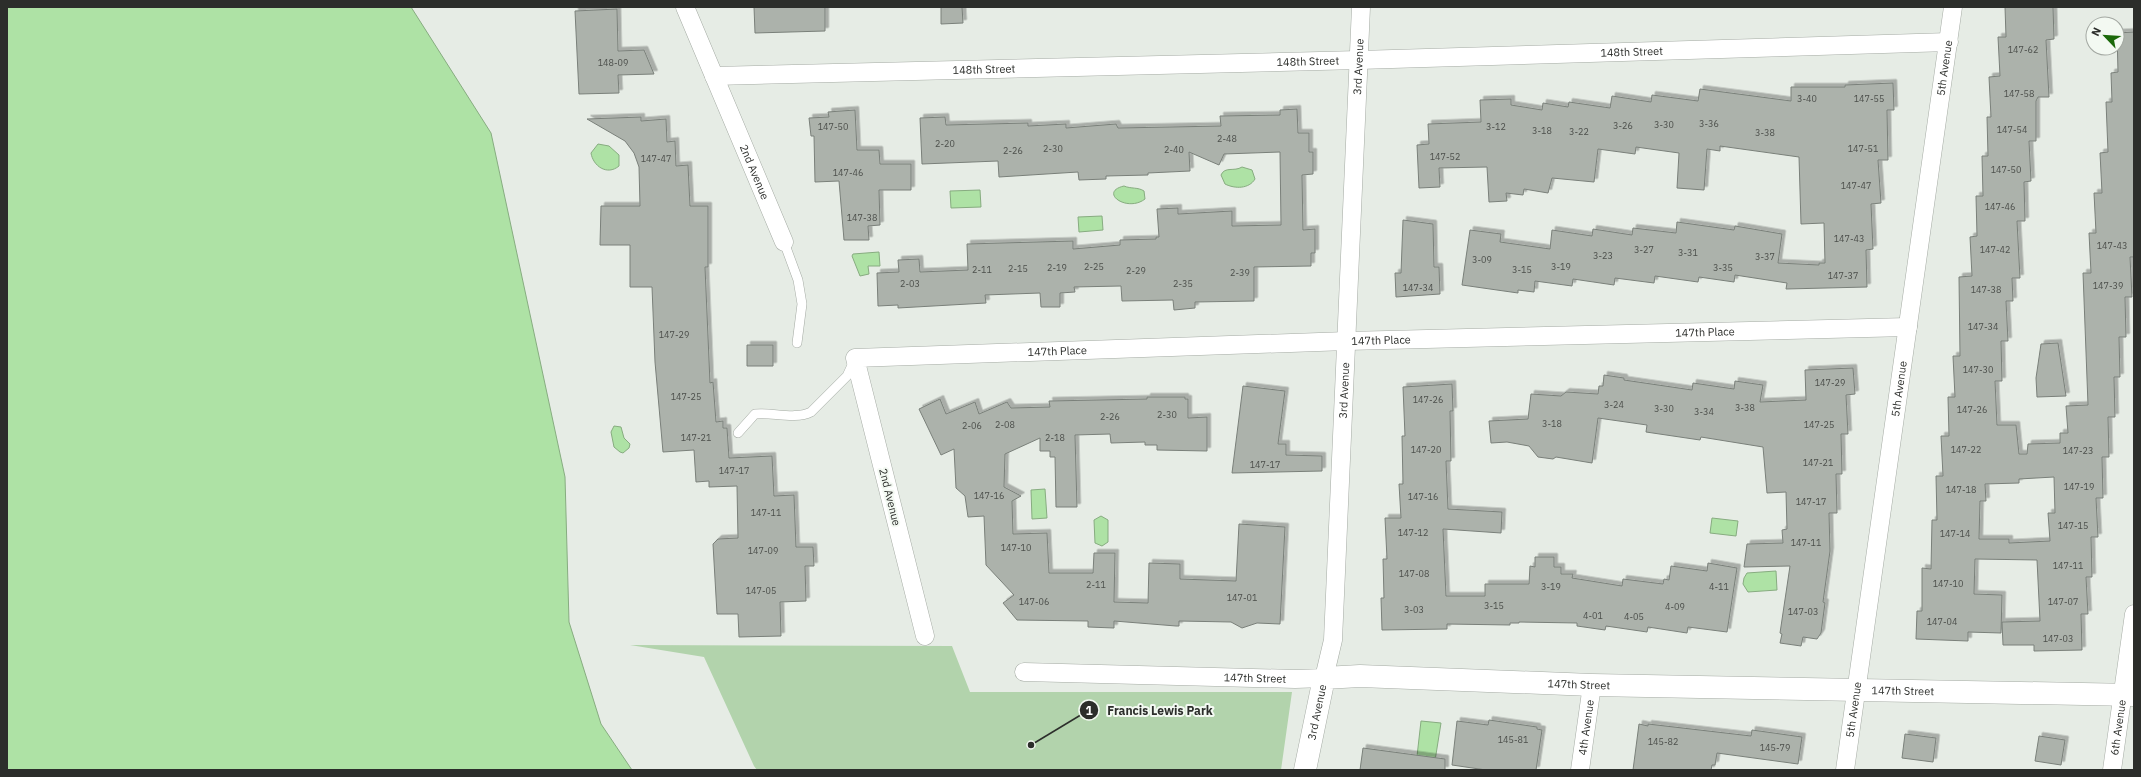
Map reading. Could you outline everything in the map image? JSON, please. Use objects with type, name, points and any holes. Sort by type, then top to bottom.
[{"type":"street","name":"2nd Avenue","points":[[685,7],[784,242]]},
{"type":"street","name":"3rd Avenue","points":[[1305,770],[1333,640],[1361,7]]},
{"type":"street","name":"5th Avenue","points":[[1845,770],[1953,7]]},
{"type":"street","name":"148th Street","points":[[714,76],[1359,60],[1949,42]]},
{"type":"street","name":"147th Place","points":[[855,358],[1347,341],[1908,327]]},
{"type":"street","name":"2nd Avenue","points":[[855,358],[925,636]]},
{"type":"street","name":"6th Avenue","points":[[2112,770],[2128,695],[2134,614]]},
{"type":"street","name":"147th Street","points":[[1024,672],[1295,679],[1360,676],[1592,685],[2128,695]]},
{"type":"street","name":"4th Avenue","points":[[1580,770],[1592,685]]},
{"type":"lane","name":"2nd Avenue","points":[[784,242],[798,280],[802,304],[797,343]]},
{"type":"lane","points":[[738,433],[755,414],[768,413],[804,416],[811,412],[847,376],[855,358]]},
{"type":"shaded area","points":[[7,7],[411,7],[491,133],[565,477],[569,622],[601,724],[632,770],[7,770]]},
{"type":"shaded area","points":[[598,144],[609,146],[619,155],[619,166],[614,169],[605,170],[595,162],[591,153]]},
{"type":"shaded area","points":[[1242,167],[1252,170],[1255,179],[1249,185],[1242,187],[1233,187],[1225,184],[1221,175],[1223,172]]},
{"type":"shaded area","points":[[1124,186],[1144,191],[1145,199],[1138,203],[1130,204],[1118,200],[1114,196],[1114,193],[1117,189]]},
{"type":"shaded area","points":[[980,190],[981,207],[951,208],[950,191]]},
{"type":"shaded area","points":[[1102,216],[1103,230],[1079,232],[1078,217]]},
{"type":"shaded area","points":[[879,252],[880,266],[868,266],[869,274],[860,276],[852,256],[853,254]]},
{"type":"shaded area","points":[[614,426],[621,427],[624,438],[630,444],[629,448],[623,453],[614,447],[611,432]]},
{"type":"shaded area","points":[[1045,489],[1047,518],[1032,519],[1031,490]]},
{"type":"shaded area","points":[[1101,516],[1108,520],[1108,542],[1102,546],[1095,543],[1094,520]]},
{"type":"shaded area","points":[[1712,518],[1738,521],[1736,536],[1710,533]]},
{"type":"shaded area","points":[[1776,571],[1777,590],[1748,592],[1743,584],[1747,573]]},
{"type":"shaded area","points":[[630,645],[952,646],[970,692],[1292,692],[1281,770],[757,770],[704,657]]},
{"type":"shaded area","points":[[1421,721],[1441,723],[1434,767],[1416,765]]},
{"type":"building","points":[[754,7],[825,7],[825,31],[755,33]]},
{"type":"building","points":[[941,7],[962,7],[963,23],[941,24]]},
{"type":"building","points":[[2005,7],[2053,7],[2054,39],[2046,40],[2049,97],[2038,97],[2036,101],[2036,141],[2029,141],[2031,181],[2024,182],[2025,221],[2017,221],[2020,278],[2012,278],[2013,301],[2006,301],[2008,341],[2001,341],[2002,381],[1995,381],[1997,425],[2016,425],[2019,454],[2027,454],[2028,444],[2060,443],[2060,433],[2068,433],[2066,406],[2088,405],[2083,273],[2091,273],[2089,233],[2096,233],[2094,193],[2102,193],[2100,153],[2108,152],[2106,102],[2112,102],[2111,73],[2118,72],[2118,56],[2125,56],[2125,33],[2134,32],[2134,257],[2130,257],[2132,297],[2125,297],[2126,337],[2119,337],[2120,377],[2114,377],[2115,417],[2108,417],[2109,457],[2102,457],[2103,498],[2096,498],[2098,537],[2091,537],[2092,577],[2086,577],[2088,614],[2081,614],[2082,650],[2034,651],[2034,645],[2003,645],[2002,622],[2040,621],[2037,560],[1975,559],[1974,594],[2002,595],[2001,633],[1968,632],[1968,641],[1916,639],[1917,611],[1922,611],[1922,568],[1931,569],[1932,520],[1937,520],[1936,476],[1943,476],[1941,436],[1949,436],[1948,397],[1955,397],[1953,356],[1960,356],[1959,277],[1972,276],[1970,237],[1977,236],[1976,196],[1983,196],[1982,156],[1988,156],[1987,117],[1991,117],[1989,77],[2000,76],[1998,37],[2006,37]],"holes":[[[2054,477],[2055,513],[2048,513],[2050,541],[2009,543],[2009,539],[1979,539],[1980,501],[1986,501],[1985,484],[2019,483],[2019,479]]]},
{"type":"building","points":[[617,9],[618,51],[644,50],[654,74],[618,75],[619,93],[579,94],[575,11]]},
{"type":"building","points":[[1893,83],[1894,110],[1887,110],[1888,160],[1878,160],[1881,203],[1871,204],[1873,249],[1866,250],[1867,287],[1786,289],[1787,283],[1735,275],[1734,282],[1699,277],[1698,282],[1655,276],[1654,283],[1615,278],[1614,285],[1573,279],[1572,286],[1535,281],[1534,292],[1518,290],[1518,293],[1462,285],[1470,230],[1501,234],[1500,242],[1550,249],[1552,230],[1592,236],[1593,229],[1632,235],[1633,228],[1676,233],[1677,222],[1734,230],[1735,226],[1782,234],[1778,263],[1819,265],[1819,263],[1825,263],[1824,223],[1801,224],[1799,157],[1720,146],[1720,151],[1707,149],[1704,190],[1677,188],[1679,153],[1636,147],[1635,154],[1598,149],[1594,182],[1552,178],[1548,193],[1524,189],[1523,195],[1506,193],[1507,201],[1489,202],[1487,167],[1439,168],[1440,187],[1419,188],[1417,145],[1429,144],[1428,124],[1481,122],[1480,100],[1511,99],[1511,105],[1542,110],[1543,103],[1568,107],[1569,102],[1610,108],[1612,96],[1651,102],[1652,95],[1698,101],[1700,89],[1791,101],[1791,87],[1845,87],[1845,85]]},
{"type":"building","points":[[1297,109],[1298,133],[1309,133],[1309,152],[1313,152],[1313,174],[1302,175],[1303,230],[1315,229],[1315,253],[1311,253],[1311,266],[1254,267],[1254,301],[1195,302],[1195,308],[1174,310],[1173,300],[1122,301],[1121,286],[1074,287],[1075,292],[1060,293],[1060,307],[1041,307],[1040,293],[985,295],[986,303],[898,308],[898,305],[878,306],[877,273],[899,272],[898,260],[919,259],[920,272],[968,270],[967,244],[1073,241],[1073,249],[1120,245],[1120,240],[1156,239],[1156,237],[1159,237],[1157,209],[1178,208],[1178,214],[1232,211],[1232,226],[1281,225],[1280,152],[1224,154],[1219,165],[1189,152],[1190,171],[1148,173],[1148,175],[1106,176],[1106,179],[1079,180],[1078,172],[999,177],[998,161],[922,164],[920,118],[945,117],[946,125],[1028,123],[1028,126],[1066,124],[1066,128],[1116,124],[1118,128],[1221,126],[1220,116],[1280,115],[1280,110]]},
{"type":"building","points":[[855,110],[857,150],[879,150],[880,164],[911,164],[911,190],[879,190],[880,225],[868,226],[869,240],[844,240],[839,181],[815,182],[814,136],[811,136],[809,118],[829,117],[828,112]]},
{"type":"building","points":[[641,117],[641,121],[666,119],[667,142],[675,141],[676,166],[688,165],[690,206],[708,206],[708,267],[705,267],[710,383],[713,382],[716,422],[723,421],[723,428],[727,428],[729,458],[772,456],[774,496],[794,495],[796,547],[813,547],[814,566],[805,566],[806,601],[780,602],[781,636],[739,637],[738,614],[717,614],[713,544],[718,539],[738,538],[737,486],[709,487],[709,481],[696,482],[694,450],[663,452],[655,362],[652,287],[630,287],[630,245],[600,245],[601,206],[640,206],[639,167],[634,153],[625,141],[587,119]]},
{"type":"building","points":[[1403,220],[1433,224],[1434,267],[1439,267],[1440,294],[1396,297],[1395,273],[1401,273]]},
{"type":"building","points":[[2058,343],[2066,396],[2037,397],[2036,378],[2041,344]]},
{"type":"building","points":[[747,345],[773,345],[773,366],[747,366]]},
{"type":"building","points":[[1853,368],[1855,394],[1846,395],[1848,434],[1841,434],[1842,474],[1836,474],[1837,513],[1829,513],[1830,551],[1823,602],[1825,603],[1821,633],[1817,639],[1803,637],[1801,646],[1780,643],[1782,634],[1780,633],[1790,566],[1744,567],[1747,544],[1783,543],[1782,530],[1787,529],[1786,492],[1767,493],[1763,447],[1701,437],[1700,440],[1646,432],[1647,425],[1598,418],[1592,463],[1556,457],[1553,459],[1538,457],[1529,446],[1507,442],[1491,443],[1489,421],[1528,419],[1531,394],[1561,396],[1566,392],[1598,394],[1599,386],[1603,386],[1604,375],[1624,378],[1624,380],[1692,390],[1693,383],[1734,389],[1735,381],[1763,385],[1760,402],[1806,400],[1805,370]]},
{"type":"building","points":[[1452,384],[1453,411],[1450,411],[1451,461],[1446,461],[1448,509],[1502,512],[1501,533],[1443,529],[1446,596],[1485,596],[1485,584],[1529,584],[1530,566],[1535,567],[1535,557],[1554,557],[1554,567],[1561,567],[1561,574],[1573,574],[1572,578],[1622,586],[1623,579],[1663,584],[1664,579],[1669,580],[1671,566],[1707,571],[1708,563],[1737,568],[1727,632],[1688,627],[1687,633],[1648,627],[1647,632],[1606,626],[1605,630],[1577,626],[1577,623],[1519,622],[1510,623],[1510,625],[1447,624],[1447,629],[1382,630],[1381,598],[1384,598],[1383,559],[1387,559],[1385,518],[1401,518],[1399,484],[1403,484],[1402,436],[1405,436],[1403,387]]},
{"type":"building","points":[[1243,386],[1285,391],[1278,444],[1286,444],[1286,455],[1322,456],[1322,471],[1232,473]]},
{"type":"building","points":[[1147,397],[1185,397],[1185,399],[1188,399],[1188,418],[1207,417],[1207,451],[1157,450],[1157,445],[1145,445],[1145,442],[1111,443],[1110,434],[1075,435],[1077,507],[1056,507],[1055,457],[1050,457],[1050,451],[1040,451],[1040,438],[1005,454],[1004,487],[1021,496],[1012,501],[1013,534],[1047,533],[1049,573],[1093,573],[1094,553],[1115,553],[1114,602],[1148,603],[1149,563],[1180,564],[1180,579],[1236,581],[1239,524],[1285,527],[1280,624],[1257,623],[1242,628],[1231,622],[1179,621],[1179,626],[1176,626],[1114,621],[1114,628],[1088,627],[1088,621],[1017,620],[1003,603],[1014,595],[986,565],[984,516],[968,517],[965,496],[956,488],[954,449],[941,455],[919,409],[940,399],[946,414],[975,402],[979,414],[1007,402],[1011,408],[1050,407],[1049,401],[1147,399]]},
{"type":"building","points":[[1489,720],[1537,727],[1537,729],[1542,730],[1536,770],[1486,770],[1452,765],[1457,721],[1488,725]]},
{"type":"building","points":[[1639,724],[1751,736],[1752,730],[1802,737],[1798,764],[1717,753],[1715,765],[1712,765],[1711,770],[1633,770]]},
{"type":"building","points":[[1905,734],[1936,738],[1933,762],[1902,758]]},
{"type":"building","points":[[2039,736],[2065,740],[2061,765],[2035,761]]},
{"type":"building","points":[[1363,748],[1445,759],[1445,770],[1360,770]]},
{"type":"place","name":"Francis Lewis Park","points":[[1031,745]]}]
